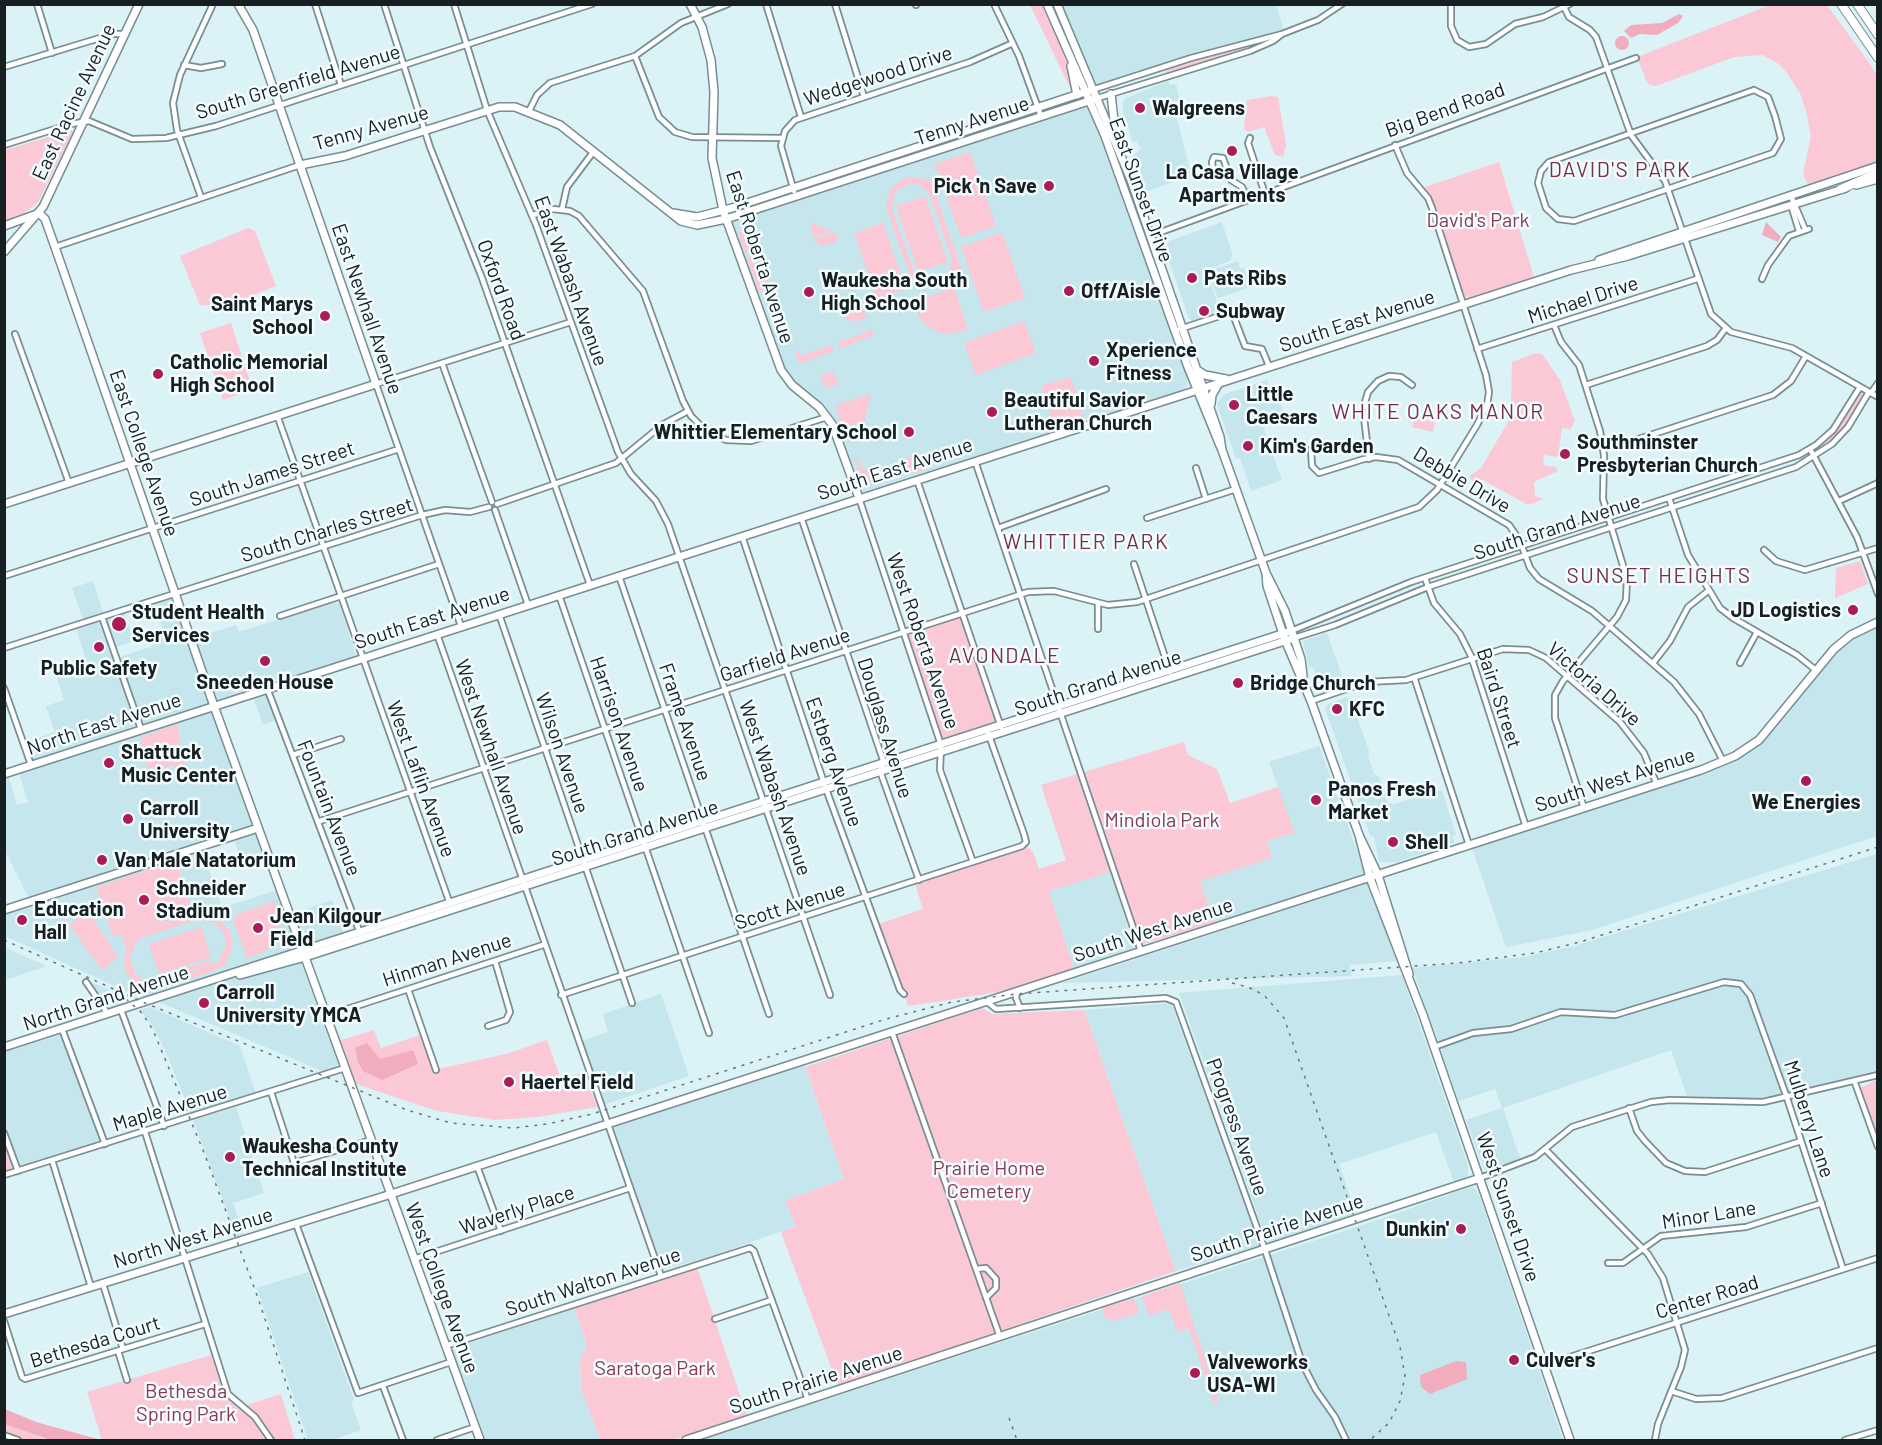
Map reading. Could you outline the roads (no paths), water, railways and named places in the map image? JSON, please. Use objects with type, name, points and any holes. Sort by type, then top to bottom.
[{"type":"main road","points":[[1855,4],[1878,35]]},
{"type":"main road","points":[[1842,7],[1878,57]]},
{"type":"main road","points":[[1841,189],[1878,173]]},
{"type":"street","points":[[37,4],[52,52]]},
{"type":"street","name":"East Racine Avenue","points":[[4,252],[39,213],[139,4]]},
{"type":"street","points":[[201,197],[179,134],[173,103],[184,65],[213,4]]},
{"type":"street","name":"East Newhall Avenue","points":[[238,4],[249,21],[461,626]]},
{"type":"street","points":[[315,4],[341,85]]},
{"type":"street","name":"Oxford Road","points":[[384,4],[425,130],[505,343],[590,585]]},
{"type":"street","name":"East Wabash Avenue","points":[[453,4],[487,110],[532,215],[622,460],[659,505],[680,556]]},
{"type":"street","name":"East Roberta Avenue","points":[[690,4],[705,35],[713,71],[714,170],[726,219],[781,370],[792,385],[827,417],[837,433],[859,498]]},
{"type":"street","points":[[530,111],[537,95],[550,83],[635,56],[668,31],[696,16],[728,4]]},
{"type":"street","points":[[766,4],[801,117]]},
{"type":"street","points":[[834,4],[864,97]]},
{"type":"street","points":[[994,4],[1013,43],[1041,116]]},
{"type":"street","name":"East Sunset Drive","points":[[1047,4],[1110,148],[1142,238],[1197,370],[1200,388]]},
{"type":"street","name":"East Sunset Drive","points":[[1057,4],[1116,138],[1151,236],[1188,367],[1200,388]]},
{"type":"street","name":"Tenny Avenue","points":[[673,213],[698,217],[794,188],[1164,67],[1281,34],[1318,20],[1342,4]]},
{"type":"street","points":[[1451,4],[1451,26],[1457,40],[1469,47],[1486,44],[1515,24],[1567,7],[1569,17],[1590,30],[1596,37],[1630,133],[1659,169],[1669,189],[1697,279],[1711,314],[1726,328],[1745,336],[1781,343],[1878,397]]},
{"type":"street","points":[[1842,7],[1855,4]]},
{"type":"street","name":"South Greenfield Avenue","points":[[84,122],[89,121],[138,140],[160,140],[216,126],[589,5]]},
{"type":"street","points":[[4,67],[113,34],[124,34]]},
{"type":"street","name":"Tenny Avenue","points":[[55,247],[300,165],[345,156],[487,110],[506,106],[530,111],[560,125],[681,221],[697,225],[726,219],[1167,75],[1262,47],[1281,34]]},
{"type":"street","name":"Wedgewood Drive","points":[[783,138],[788,126],[801,117],[970,62],[1013,43]]},
{"type":"street","points":[[1220,51],[1223,59]]},
{"type":"street","points":[[1069,54],[1077,95]]},
{"type":"street","points":[[635,56],[656,111],[666,126],[683,135],[783,138],[783,154],[796,196]]},
{"type":"street","name":"Big Bend Road","points":[[1142,238],[1636,58]]},
{"type":"street","points":[[184,65],[201,68],[222,64]]},
{"type":"street","points":[[1164,67],[1167,75]]},
{"type":"street","points":[[1750,91],[1760,92],[1768,97],[1781,136],[1779,145],[1773,153],[1574,221],[1558,219],[1546,208],[1538,183],[1546,165],[1630,133],[1750,91]]},
{"type":"street","points":[[1111,94],[1116,138]]},
{"type":"street","points":[[1062,100],[1065,109]]},
{"type":"street","points":[[4,145],[84,122]]},
{"type":"street","points":[[1250,138],[1249,146],[1265,194]]},
{"type":"street","name":"Garfield Avenue","points":[[320,821],[1021,594],[1045,590],[1098,603],[1119,605],[1146,599],[1262,562],[1412,511],[1431,498],[1441,484],[1487,405],[1488,386],[1429,200],[1407,173],[1395,146]]},
{"type":"street","points":[[562,209],[567,187],[594,151]]},
{"type":"street","points":[[1229,176],[1222,157],[1214,157],[1213,168],[1229,176],[1242,187],[1248,200]]},
{"type":"street","name":"South East Avenue","points":[[214,706],[1186,392],[1585,266],[1682,230],[1878,166]]},
{"type":"street","name":"South East Avenue","points":[[1585,266],[1628,256],[1878,179]]},
{"type":"street","points":[[1762,279],[1768,265],[1789,236],[1804,229],[1791,196]]},
{"type":"street","points":[[532,215],[546,210],[562,209],[575,213],[585,220],[643,291],[688,411],[712,434],[744,442],[759,440],[827,417]]},
{"type":"street","points":[[12,243],[10,233],[4,227],[39,213]]},
{"type":"street","name":"East College Avenue","points":[[39,213],[45,219],[55,247],[214,706]]},
{"type":"street","name":"Michael Drive","points":[[1478,349],[1697,279]]},
{"type":"street","points":[[1179,329],[1232,312],[1245,346],[1262,350],[1269,366]]},
{"type":"street","points":[[5,501],[69,483],[571,322]]},
{"type":"street","points":[[1554,325],[1561,342],[1579,365],[1603,446],[1603,494],[1608,518],[1626,574],[1627,588],[1621,610],[1556,692],[1554,713],[1584,808]]},
{"type":"street","points":[[1586,385],[1707,346],[1717,340],[1726,328]]},
{"type":"street","points":[[15,334],[69,483]]},
{"type":"street","points":[[1603,446],[1629,442],[1773,396],[1791,381],[1806,356]]},
{"type":"street","points":[[442,363],[528,605]]},
{"type":"street","points":[[1186,392],[1188,367]]},
{"type":"street","points":[[1197,370],[1205,375],[1229,379]]},
{"type":"street","points":[[1369,459],[1363,409],[1368,392],[1378,381],[1389,376],[1401,377],[1413,385]]},
{"type":"street","points":[[1214,418],[1212,397],[1219,382]]},
{"type":"street","name":"South Grand Avenue","points":[[1293,634],[1335,625],[1428,586],[1788,470],[1815,457],[1848,427],[1878,383]]},
{"type":"street","name":"South Grand Avenue","points":[[825,786],[884,763],[941,748],[1293,634],[1425,578],[1789,459],[1810,449],[1839,422],[1860,387]]},
{"type":"street","name":"West Sunset Drive","points":[[1200,388],[1214,418],[1222,450],[1266,573],[1267,586],[1284,637],[1303,679],[1359,835],[1370,878],[1434,1047],[1570,1440]]},
{"type":"street","name":"West Sunset Drive","points":[[1200,388],[1216,440],[1222,450]]},
{"type":"street","name":"South Charles Street","points":[[4,648],[422,515],[445,510],[470,512],[603,470],[622,460],[662,425],[688,411]]},
{"type":"street","name":"West Laflin Avenue","points":[[277,415],[451,907]]},
{"type":"street","name":"South James Street","points":[[4,576],[399,449]]},
{"type":"street","name":"Debbie Drive","points":[[1311,449],[1312,466],[1319,473],[1369,459],[1398,460],[1509,525],[1530,568],[1539,579],[1592,611],[1674,682],[1694,706],[1723,762]]},
{"type":"street","points":[[1810,449],[1839,501],[1863,553],[1878,594]]},
{"type":"street","points":[[975,461],[1141,951]]},
{"type":"street","points":[[1196,468],[1206,499]]},
{"type":"street","points":[[917,480],[1001,728]]},
{"type":"street","points":[[1839,501],[1878,483]]},
{"type":"street","points":[[998,528],[1106,489]]},
{"type":"street","points":[[1147,518],[1236,489]]},
{"type":"street","name":"West Roberta Avenue","points":[[859,498],[941,748],[940,770],[974,862]]},
{"type":"street","points":[[1669,498],[1688,555],[1708,591],[1725,612],[1797,655],[1817,671]]},
{"type":"street","name":"Douglass Avenue","points":[[801,517],[884,763],[880,771],[919,880]]},
{"type":"street","name":"Estberg Avenue","points":[[742,536],[825,786],[900,990],[904,994]]},
{"type":"street","points":[[1764,550],[1776,561],[1805,570],[1878,548]]},
{"type":"street","name":"West Wabash Avenue","points":[[680,556],[830,995]]},
{"type":"street","points":[[279,616],[439,564]]},
{"type":"street","points":[[1134,564],[1170,674]]},
{"type":"street","name":"West Sunset Drive","points":[[1266,573],[1274,584],[1293,634],[1301,659],[1303,679]]},
{"type":"street","name":"Frame Avenue","points":[[619,576],[769,1014]]},
{"type":"street","name":"Baird Street","points":[[1425,578],[1434,603],[1460,634],[1472,658],[1526,827]]},
{"type":"street","points":[[1653,663],[1670,641],[1688,607],[1708,591]]},
{"type":"street","name":"Harrison Avenue","points":[[559,595],[709,1034]]},
{"type":"street","points":[[1098,603],[1098,628]]},
{"type":"street","name":"Wilson Avenue","points":[[499,614],[632,1003]]},
{"type":"street","points":[[102,617],[141,729]]},
{"type":"street","name":"South West Avenue","points":[[391,1194],[1723,762],[1749,747],[1766,733],[1840,644],[1878,622]]},
{"type":"street","points":[[1740,663],[1757,632]]},
{"type":"street","name":"West Newhall Avenue","points":[[436,634],[543,945],[661,1276]]},
{"type":"street","name":"Victoria Drive","points":[[1311,701],[1367,682],[1396,682],[1507,649],[1528,650],[1546,658],[1620,722],[1635,738],[1657,784]]},
{"type":"street","points":[[1414,677],[1469,845]]},
{"type":"street","points":[[4,688],[31,765]]},
{"type":"street","name":"Fountain Avenue","points":[[267,688],[320,821],[361,935]]},
{"type":"street","name":"North East Avenue","points":[[4,774],[214,706]]},
{"type":"street","name":"West College Avenue","points":[[214,706],[480,1440]]},
{"type":"street","name":"Scott Avenue","points":[[561,995],[1022,846],[1026,842],[988,733]]},
{"type":"street","points":[[293,755],[341,739]]},
{"type":"street","name":"South Grand Avenue","points":[[303,954],[705,824],[880,771],[941,748]]},
{"type":"street","points":[[4,910],[258,828]]},
{"type":"street","name":"West Sunset Drive","points":[[1359,835],[1378,875],[1411,985]]},
{"type":"street","name":"Hinman Avenue","points":[[326,1016],[543,945]]},
{"type":"street","name":"North Grand Avenue","points":[[4,1047],[303,954]]},
{"type":"street","points":[[488,1026],[506,1020],[510,1012],[495,961]]},
{"type":"street","points":[[86,982],[108,1014]]},
{"type":"street","name":"Mulberry Lane","points":[[1434,1047],[1476,1033],[1511,1029],[1561,1012],[1615,1015],[1724,982],[1740,983],[1750,995],[1787,1098],[1843,1269]]},
{"type":"street","points":[[408,989],[436,1070]]},
{"type":"street","points":[[1017,991],[1016,998],[1020,1008]]},
{"type":"street","name":"Progress Avenue","points":[[986,1001],[996,1009],[1166,998],[1175,1000],[1265,1250],[1305,1370],[1335,1417],[1346,1440]]},
{"type":"street","points":[[121,1010],[164,1126]]},
{"type":"street","points":[[63,1029],[105,1144]]},
{"type":"street","points":[[892,1032],[1000,1337]]},
{"type":"street","name":"Maple Avenue","points":[[4,1175],[345,1068]]},
{"type":"street","name":"South Prairie Avenue","points":[[686,1440],[1520,1165],[1545,1149],[1572,1127],[1629,1108],[1663,1100],[1747,1104],[1855,1083],[1878,1075]]},
{"type":"street","points":[[1855,1083],[1878,1147]]},
{"type":"street","points":[[271,1092],[294,1163],[371,1140]]},
{"type":"street","points":[[1629,1108],[1637,1131],[1645,1142],[1666,1163],[1685,1171],[1705,1172],[1801,1141]]},
{"type":"street","points":[[145,1132],[229,1396],[255,1417],[271,1440]]},
{"type":"street","points":[[4,1133],[18,1171]]},
{"type":"street","points":[[1545,1149],[1642,1249],[1661,1273],[1678,1322],[1685,1353],[1658,1424],[1655,1440]]},
{"type":"street","points":[[52,1160],[91,1287]]},
{"type":"street","points":[[477,1166],[501,1231]]},
{"type":"street","name":"Waverly Place","points":[[414,1259],[630,1188]]},
{"type":"street","name":"North West Avenue","points":[[4,1314],[391,1194]]},
{"type":"street","name":"Minor Lane","points":[[1608,1263],[1623,1263],[1661,1236],[1746,1227],[1822,1203]]},
{"type":"street","points":[[296,1224],[359,1394],[451,1362]]},
{"type":"street","name":"South Walton Avenue","points":[[446,1346],[750,1248],[754,1251],[772,1300]]},
{"type":"street","name":"Center Road","points":[[1545,1365],[1878,1258]]},
{"type":"street","points":[[976,1269],[986,1268],[996,1279],[996,1288],[986,1298]]},
{"type":"street","points":[[103,1284],[127,1380]]},
{"type":"street","points":[[715,1319],[772,1300],[808,1400]]},
{"type":"street","name":"Bethesda Court","points":[[4,1321],[22,1377],[25,1379],[205,1323]]},
{"type":"street","points":[[1671,1391],[1696,1399],[1722,1398],[1878,1348]]},
{"type":"street","points":[[383,1386],[403,1440]]},
{"type":"street","points":[[437,1440],[475,1427]]},
{"type":"street","points":[[1845,1440],[1878,1430]]},
{"type":"street","points":[[4,1435],[18,1440]]},
{"type":"railway","points":[[4,940],[145,1003],[407,1110],[451,1123],[514,1128],[547,1124],[592,1114],[886,1019],[952,1002],[1016,994],[1458,963],[1535,953],[1580,942],[1878,847]]},
{"type":"railway","points":[[1232,983],[1248,987],[1264,995],[1284,1018],[1400,1347],[1405,1376],[1400,1401],[1389,1423],[1370,1440]]},
{"type":"railway","points":[[126,999],[142,1013],[153,1030],[205,1155],[258,1298],[305,1440]]},
{"type":"railway","points":[[1009,1418],[1017,1440]]},
{"type":"place","name":"Walgreens","points":[[1140,108]]},
{"type":"place","name":"La Casa Village Apartments","points":[[1232,151]]},
{"type":"place","name":"Pick 'n Save","points":[[1049,186]]},
{"type":"place","name":"Pats Ribs","points":[[1192,278]]},
{"type":"place","name":"Off/Aisle","points":[[1069,291]]},
{"type":"place","name":"Waukesha South High School","points":[[809,292]]},
{"type":"place","name":"Subway","points":[[1204,311]]},
{"type":"place","name":"Saint Marys School","points":[[325,316]]},
{"type":"place","name":"Xperience Fitness","points":[[1094,361]]},
{"type":"place","name":"Catholic Memorial High School","points":[[158,374]]},
{"type":"place","name":"Little Caesars","points":[[1234,405]]},
{"type":"place","name":"Beautiful Savior Lutheran Church","points":[[992,412]]},
{"type":"place","name":"Whittier Elementary School","points":[[909,432]]},
{"type":"place","name":"Kim's Garden","points":[[1248,446]]},
{"type":"place","name":"Southminster Presbyterian Church","points":[[1565,454]]},
{"type":"place","name":"JD Logistics","points":[[1853,610]]},
{"type":"place","name":"Student Health Services","points":[[119,624]]},
{"type":"place","name":"Public Safety","points":[[99,647]]},
{"type":"place","name":"Sneeden House","points":[[265,661]]},
{"type":"place","name":"Bridge Church","points":[[1238,683]]},
{"type":"place","name":"KFC","points":[[1337,709]]},
{"type":"place","name":"Shattuck Music Center","points":[[109,763]]},
{"type":"place","name":"We Energies","points":[[1806,781]]},
{"type":"place","name":"Panos Fresh Market","points":[[1316,800]]},
{"type":"place","name":"Carroll University","points":[[128,819]]},
{"type":"place","name":"Shell","points":[[1393,842]]},
{"type":"place","name":"Van Male Natatorium","points":[[102,860]]},
{"type":"place","name":"Schneider Stadium","points":[[144,900]]},
{"type":"place","name":"Education Hall","points":[[22,920]]},
{"type":"place","name":"Jean Kilgour Field","points":[[258,928]]},
{"type":"place","name":"Carroll University YMCA","points":[[204,1003]]},
{"type":"place","name":"Haertel Field","points":[[509,1082]]},
{"type":"place","name":"Waukesha County Technical Institute","points":[[230,1157]]},
{"type":"place","name":"Dunkin'","points":[[1461,1229]]},
{"type":"place","name":"Culver's","points":[[1514,1360]]},
{"type":"place","name":"Valveworks USA-WI","points":[[1195,1373]]},
{"type":"district","name":"DAVID'S PARK","points":[[1620,170]]},
{"type":"district","name":"WHITE OAKS MANOR","points":[[1438,412]]},
{"type":"district","name":"WHITTIER PARK","points":[[1086,542]]},
{"type":"district","name":"SUNSET HEIGHTS","points":[[1659,576]]},
{"type":"district","name":"AVONDALE","points":[[1005,656]]},
{"type":"park label","name":"David's Park","points":[[1478,220]]},
{"type":"park label","name":"Mindiola Park","points":[[1162,820]]},
{"type":"park label","name":"Prairie Home Cemetery","points":[[989,1180]]},
{"type":"park label","name":"Saratoga Park","points":[[655,1368]]},
{"type":"park label","name":"Bethesda Spring Park","points":[[186,1402]]}]
